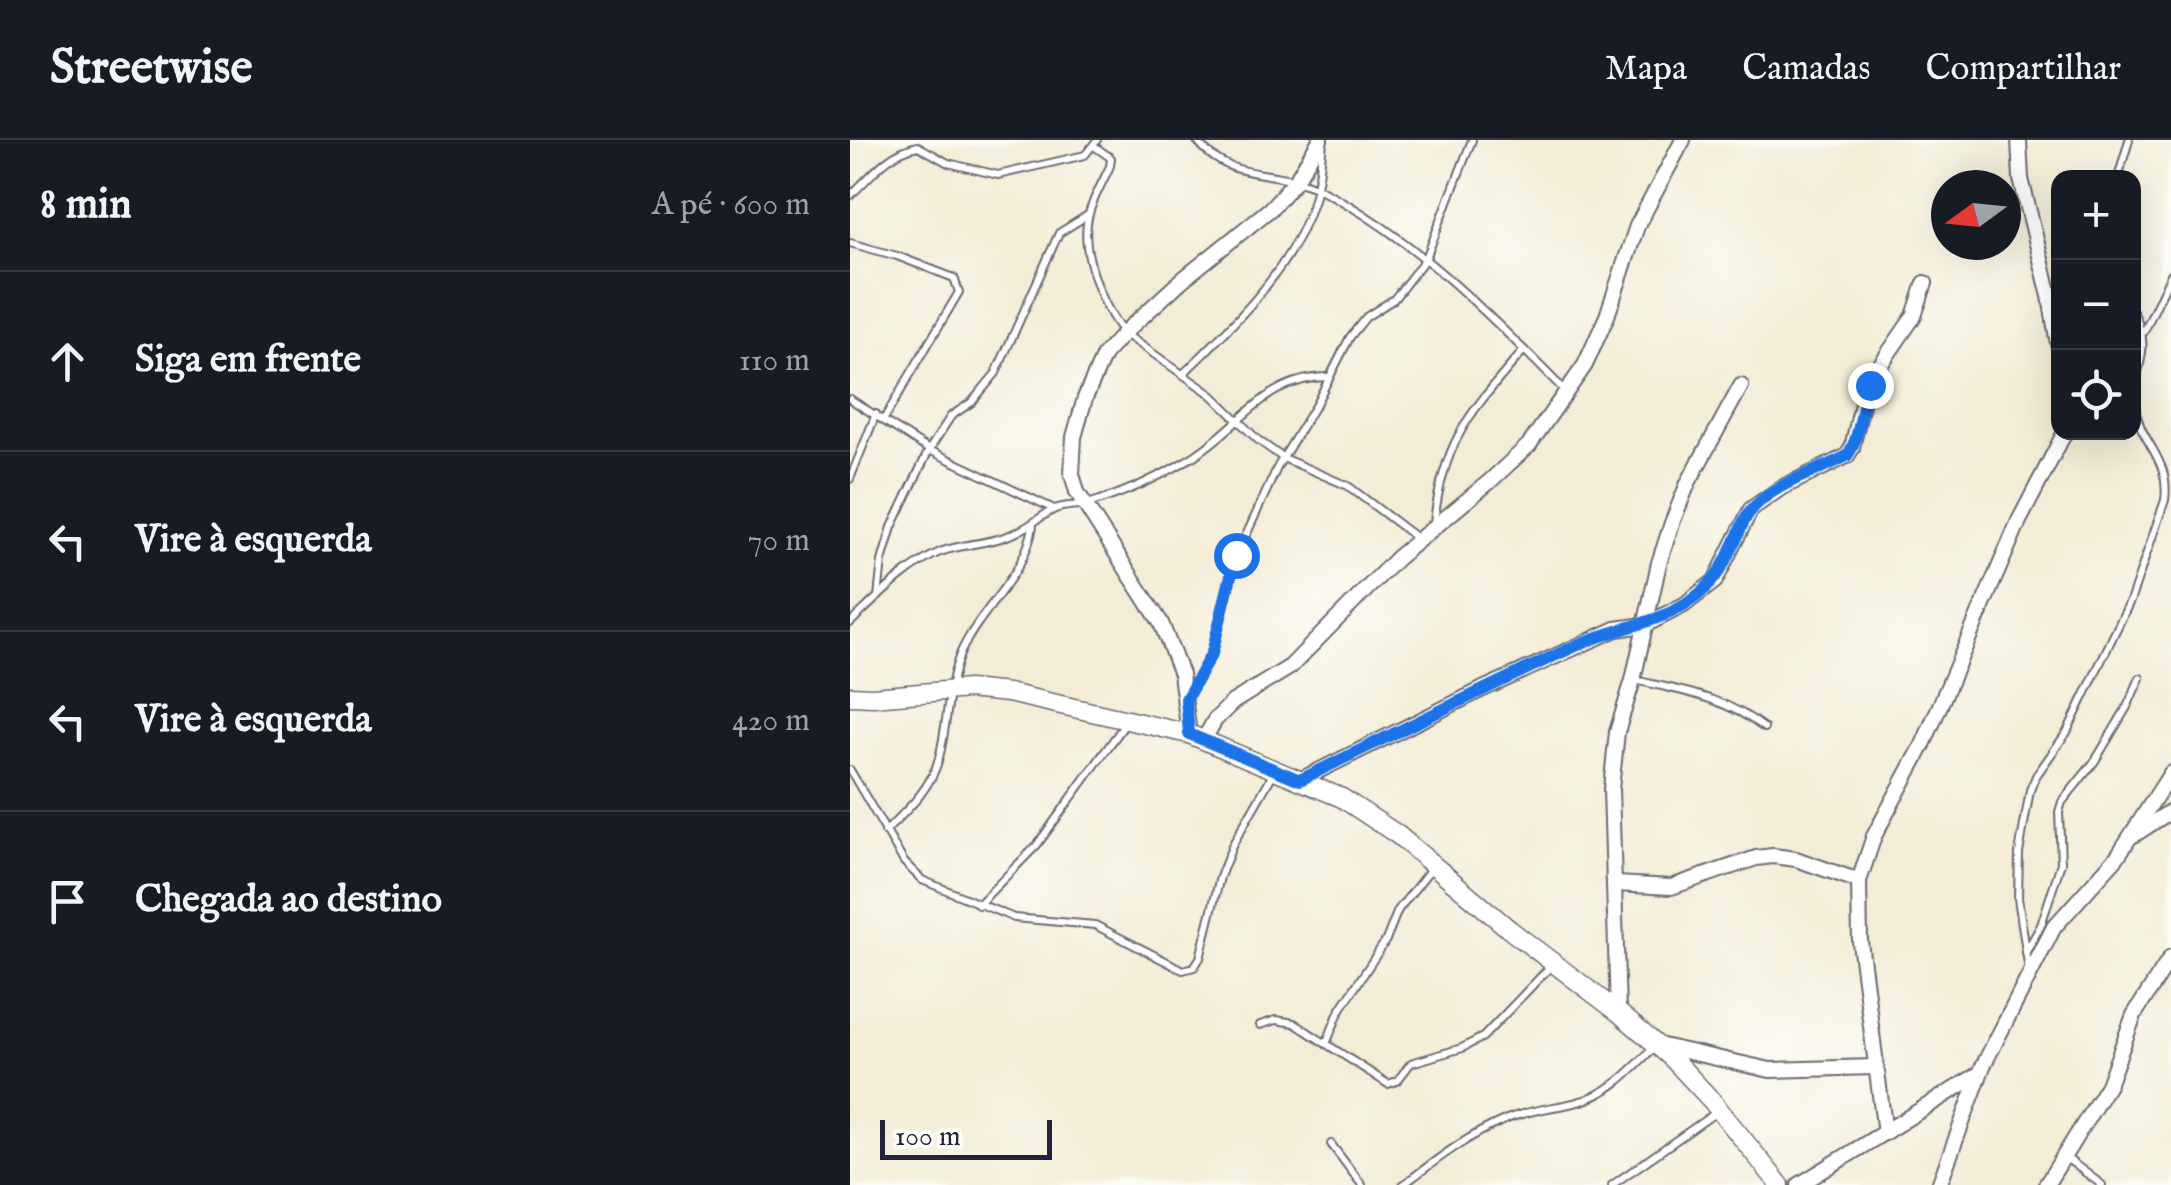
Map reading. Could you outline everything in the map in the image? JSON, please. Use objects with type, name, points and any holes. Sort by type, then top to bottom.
[{"type":"street","points":[[1196,736],[1181,674],[1161,623],[1084,506],[1072,474],[1074,438],[1104,355],[1124,333],[1270,209],[1296,180],[1322,140]]},
{"type":"street","points":[[1196,736],[1233,702],[1290,668],[1388,568],[1528,445],[1585,365],[1608,316],[1637,226],[1683,140]]},
{"type":"street","points":[[2019,140],[2021,179],[2051,302]]},
{"type":"street","points":[[1300,780],[1596,637],[1630,625],[1645,625],[1684,605],[1715,581],[1746,517],[1761,500],[1847,456],[1863,400],[1881,364],[1914,316],[1925,283]]},
{"type":"street","points":[[1618,1012],[1612,762],[1617,732],[1659,563],[1688,483],[1741,386]]},
{"type":"street","points":[[1885,1133],[1860,942],[1859,881],[1874,836],[1923,745],[2027,503],[2061,440]]},
{"type":"street","points":[[850,696],[873,698],[950,690],[1008,692],[1196,736],[1372,816],[1656,1045],[1720,1110],[1780,1185]]},
{"type":"street","points":[[1939,1185],[1980,1074],[2054,927],[2117,857],[2171,773]]},
{"type":"street","points":[[2130,838],[2171,811]]},
{"type":"street","points":[[1616,884],[1670,887],[1773,856],[1796,859],[1859,881]]},
{"type":"street","points":[[2046,1185],[2108,1085],[2134,1016],[2171,957]]},
{"type":"street","points":[[1656,1045],[1770,1070],[1874,1067]]},
{"type":"street","points":[[1799,1185],[1980,1074]]},
{"type":"lane","points":[[1196,140],[1222,165],[1318,187],[1426,258],[1567,393]]},
{"type":"lane","points":[[1183,374],[1267,283],[1303,227],[1318,187],[1322,140]]},
{"type":"lane","points":[[1186,699],[1212,653],[1236,555],[1283,458],[1350,337],[1366,317],[1394,299],[1426,258],[1472,140]]},
{"type":"lane","points":[[2120,170],[2129,140]]},
{"type":"lane","points":[[850,196],[893,154],[919,143],[948,163],[998,175],[1084,154],[1095,143],[1111,158],[1089,215],[1086,241],[1106,309],[1124,333],[1183,374],[1283,458],[1348,486],[1419,540]]},
{"type":"lane","points":[[878,598],[882,561],[892,527],[929,450],[950,416],[972,402],[996,373],[1059,233],[1089,215]]},
{"type":"lane","points":[[850,242],[954,278],[959,286],[960,292],[884,420]]},
{"type":"lane","points":[[2029,972],[2018,898],[2018,868],[2030,790],[2067,732],[2132,599],[2167,486],[2164,465],[2142,428],[2136,405],[2144,333],[2171,274]]},
{"type":"lane","points":[[2141,327],[2144,333]]},
{"type":"lane","points":[[1434,528],[1439,481],[1450,449],[1471,413],[1524,350]]},
{"type":"lane","points":[[850,624],[878,598],[941,552],[1001,538],[1034,526],[1054,510],[1084,506],[1116,495],[1190,458],[1279,388],[1311,377],[1330,377]]},
{"type":"lane","points":[[850,398],[929,450],[1054,510]]},
{"type":"lane","points":[[850,479],[876,414]]},
{"type":"lane","points":[[885,832],[932,776],[939,759],[950,690],[968,640],[1026,558],[1034,526]]},
{"type":"lane","points":[[2026,953],[2041,925],[2061,862],[2062,802],[2108,740],[2140,678]]},
{"type":"lane","points":[[1633,680],[1712,698],[1741,710],[1764,728]]},
{"type":"lane","points":[[978,905],[1037,845],[1128,720]]},
{"type":"lane","points":[[850,770],[904,862],[922,880],[1014,918],[1095,924],[1182,970],[1194,967],[1200,958],[1220,877],[1233,844],[1276,770]]},
{"type":"lane","points":[[1326,1044],[1338,1012],[1386,940],[1398,910],[1434,865]]},
{"type":"lane","points":[[1260,1024],[1276,1020],[1294,1023],[1388,1084],[1397,1082],[1410,1064],[1462,1048],[1483,1037],[1554,963]]},
{"type":"lane","points":[[1403,1185],[1454,1146],[1502,1121],[1596,1096],[1620,1082],[1656,1045]]},
{"type":"lane","points":[[1612,1185],[1720,1110]]},
{"type":"lane","points":[[1331,1144],[1362,1185]]},
{"type":"lane","points":[[2065,1157],[2102,1185]]},
{"type":"route","points":[[1236,555],[1212,653],[1186,699],[1189,734],[1300,780],[1596,637],[1663,618],[1704,592],[1725,564],[1746,517],[1761,500],[1847,456],[1870,385]]}]
